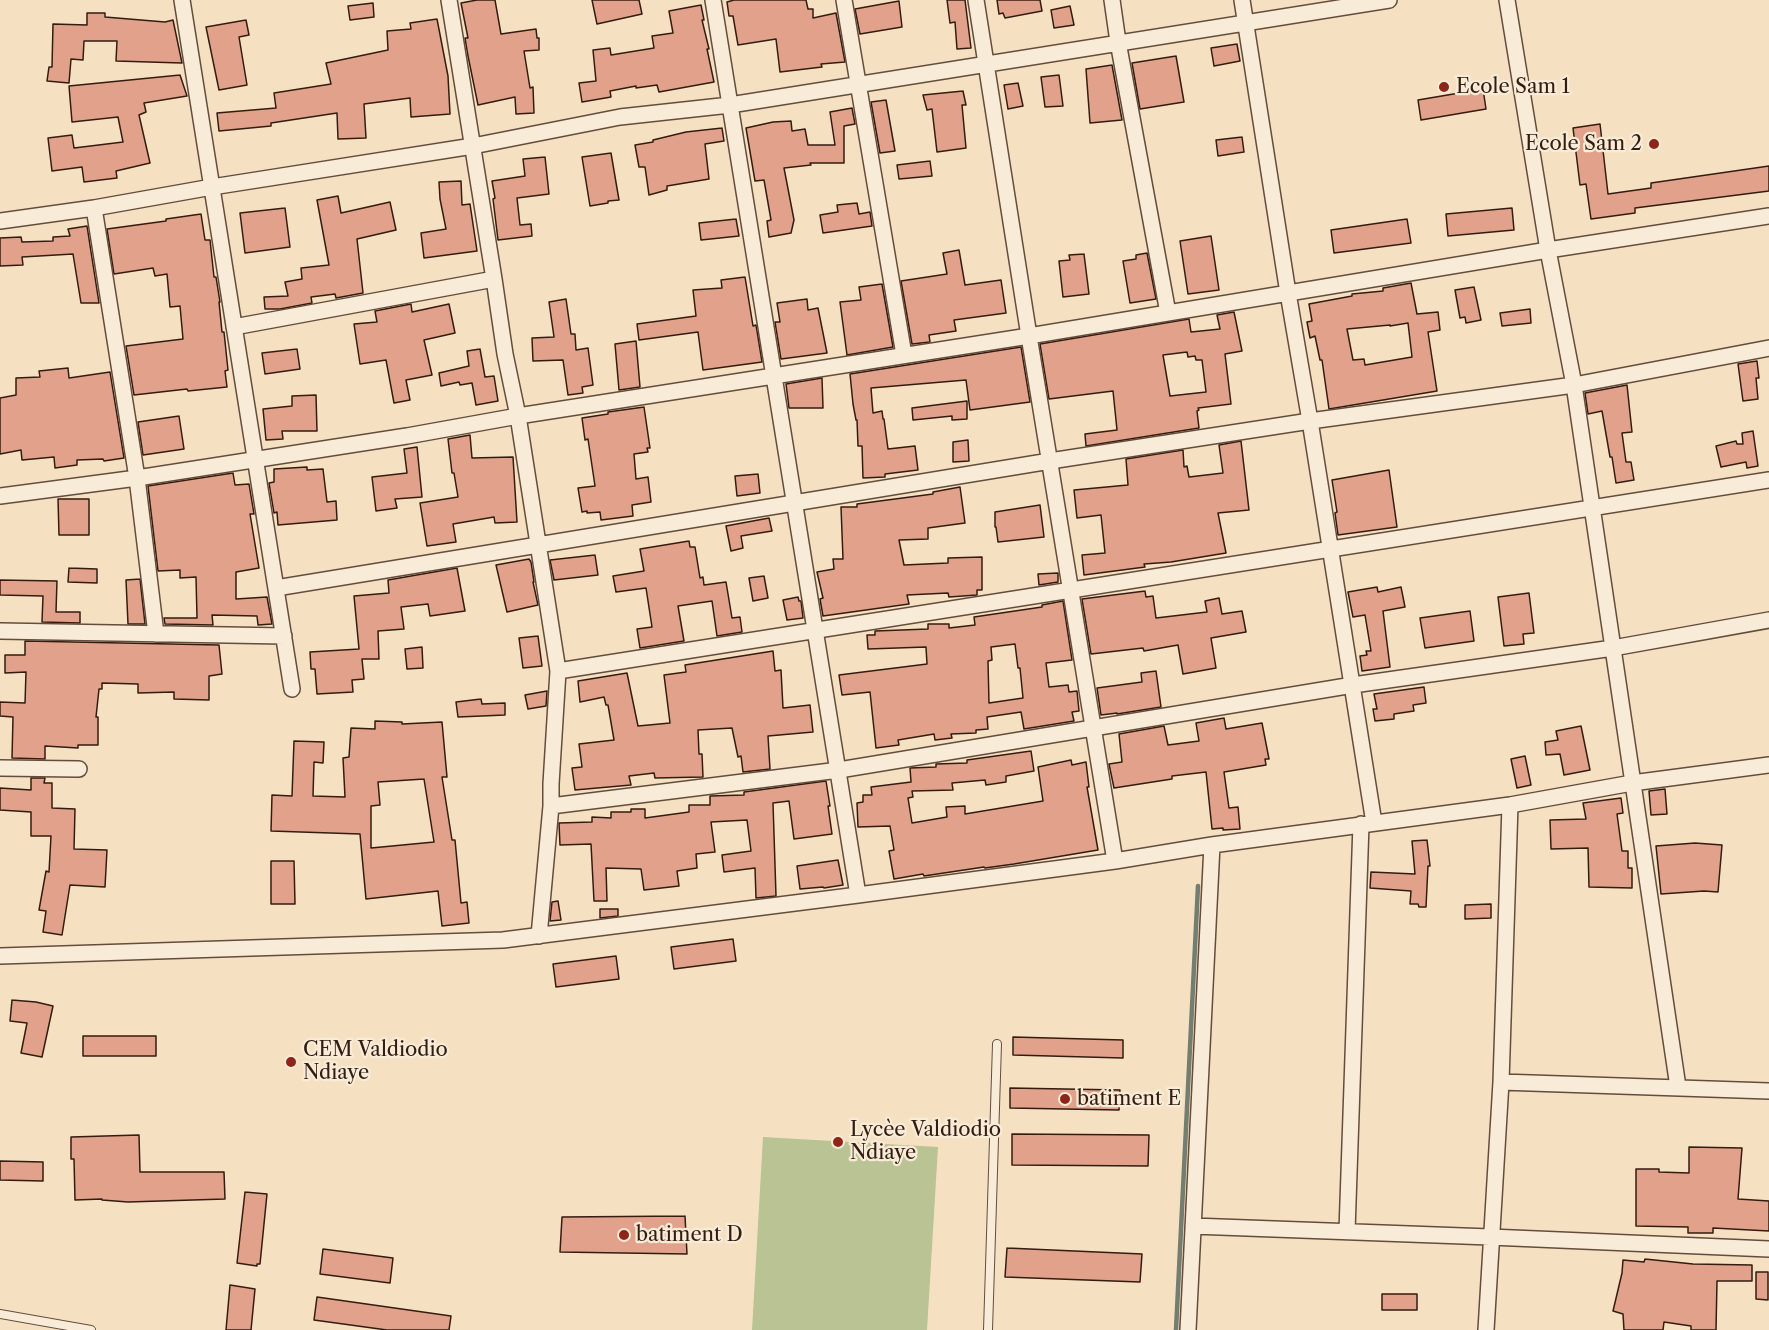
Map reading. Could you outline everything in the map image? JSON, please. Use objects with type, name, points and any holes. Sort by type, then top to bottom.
[{"type":"street","points":[[182,0],[292,689]]},
{"type":"street","points":[[449,0],[558,671],[551,806],[539,936]]},
{"type":"street","points":[[713,0],[858,895]]},
{"type":"street","points":[[844,0],[904,356]]},
{"type":"street","points":[[976,0],[1115,861]]},
{"type":"street","points":[[1112,0],[1168,313]]},
{"type":"street","points":[[1242,0],[1353,685],[1367,824],[1347,1231]]},
{"type":"street","points":[[0,221],[94,208],[473,146],[620,117],[730,105],[1389,0]]},
{"type":"street","points":[[1507,0],[1548,250],[1574,385],[1678,1087]]},
{"type":"street","points":[[94,208],[137,478],[156,634]]},
{"type":"street","points":[[0,496],[137,478],[1769,216]]},
{"type":"street","points":[[234,327],[494,279]]},
{"type":"street","points":[[276,588],[1050,461],[1310,421],[1574,385],[1769,348]]},
{"type":"street","points":[[558,671],[1769,480]]},
{"type":"street","points":[[551,806],[839,770],[1353,685],[1613,648],[1769,620]]},
{"type":"street","points":[[0,631],[284,636]]},
{"type":"street","points":[[0,956],[491,941],[539,936],[1115,861],[1212,845],[1510,805],[1632,783],[1769,765]]},
{"type":"street","points":[[0,768],[79,769]]},
{"type":"street","points":[[1486,1330],[1501,1082],[1510,805]]},
{"type":"street","points":[[1188,1330],[1212,845]]},
{"type":"street","points":[[1501,1082],[1769,1091]]},
{"type":"street","points":[[1193,1226],[1490,1236],[1769,1249]]},
{"type":"lane","points":[[988,1330],[997,1044]]},
{"type":"lane","points":[[0,1314],[91,1330]]},
{"type":"green space","points":[[763,1137],[938,1147],[927,1330],[752,1330]]},
{"type":"building","points":[[495,0],[501,34],[536,29],[539,50],[524,51],[530,88],[533,87],[534,113],[516,114],[515,97],[478,105],[465,38],[468,38],[461,3]]},
{"type":"building","points":[[592,0],[639,0],[642,14],[597,24]]},
{"type":"building","points":[[734,0],[806,0],[808,9],[813,9],[813,18],[836,13],[845,62],[780,72],[776,39],[738,45],[733,16],[729,16],[727,2]]},
{"type":"building","points":[[947,0],[965,0],[971,48],[957,49],[955,22],[950,23]]},
{"type":"building","points":[[997,0],[1040,0],[1042,11],[1005,18],[1003,13],[999,14]]},
{"type":"building","points":[[899,1],[902,27],[860,34],[855,9]]},
{"type":"building","points":[[373,3],[374,17],[350,20],[348,6]]},
{"type":"building","points":[[701,5],[714,82],[659,92],[657,85],[636,88],[636,86],[610,91],[611,97],[582,102],[579,83],[596,81],[593,50],[610,48],[611,55],[654,48],[652,36],[673,33],[669,11]]},
{"type":"building","points":[[1070,6],[1074,25],[1054,28],[1051,10]]},
{"type":"building","points":[[87,13],[105,13],[105,17],[165,22],[173,20],[182,63],[116,61],[117,41],[84,41],[83,60],[71,59],[69,83],[47,81],[49,67],[52,67],[53,24],[87,25]]},
{"type":"building","points":[[437,19],[448,76],[450,114],[411,117],[410,98],[364,104],[366,138],[338,139],[337,113],[271,123],[271,126],[219,131],[217,113],[276,108],[274,93],[331,84],[326,63],[388,50],[387,31],[411,29],[410,23]]},
{"type":"building","points":[[246,20],[249,35],[239,37],[247,85],[219,90],[206,27]]},
{"type":"building","points":[[1237,44],[1240,61],[1214,66],[1211,48]]},
{"type":"building","points":[[1176,56],[1184,102],[1140,109],[1132,63]]},
{"type":"building","points":[[1112,65],[1122,120],[1090,123],[1086,69]]},
{"type":"building","points":[[180,75],[187,96],[144,103],[146,112],[139,115],[150,163],[116,171],[117,178],[84,182],[82,167],[52,171],[48,138],[72,135],[74,148],[123,142],[118,117],[72,122],[69,86]]},
{"type":"building","points":[[1059,75],[1063,106],[1045,107],[1041,77]]},
{"type":"building","points":[[1018,83],[1023,106],[1008,109],[1004,85]]},
{"type":"building","points":[[1483,89],[1486,109],[1421,120],[1418,100]]},
{"type":"building","points":[[963,91],[966,105],[962,105],[966,148],[937,152],[932,109],[927,110],[923,95]]},
{"type":"building","points":[[886,100],[895,151],[880,153],[871,102]]},
{"type":"building","points":[[852,108],[855,124],[844,126],[844,163],[810,163],[811,165],[784,168],[794,220],[791,233],[769,237],[767,221],[771,220],[764,180],[755,181],[746,128],[791,121],[792,131],[805,129],[808,145],[835,145],[830,112]]},
{"type":"building","points":[[1600,124],[1608,194],[1651,188],[1651,183],[1769,166],[1769,191],[1635,208],[1635,213],[1591,219],[1586,184],[1580,185],[1573,128]]},
{"type":"building","points":[[722,128],[724,141],[705,144],[709,179],[667,186],[667,190],[649,195],[645,167],[639,167],[635,145],[686,132]]},
{"type":"building","points":[[1242,137],[1244,152],[1218,156],[1216,140]]},
{"type":"building","points":[[611,153],[619,200],[590,206],[582,157]]},
{"type":"building","points":[[545,157],[549,194],[517,198],[520,225],[531,224],[532,236],[498,240],[492,181],[525,176],[523,159]]},
{"type":"building","points":[[930,161],[932,176],[899,179],[897,165]]},
{"type":"building","points":[[461,181],[462,205],[470,204],[477,251],[424,258],[421,233],[446,229],[439,182]]},
{"type":"building","points":[[338,196],[341,213],[390,202],[396,230],[357,239],[363,293],[336,298],[335,294],[311,297],[312,303],[280,309],[265,309],[264,297],[288,296],[285,282],[302,279],[301,268],[329,265],[317,200]]},
{"type":"building","points":[[857,203],[859,214],[870,212],[872,226],[823,233],[820,215],[838,212],[837,205]]},
{"type":"building","points":[[285,208],[290,247],[245,253],[240,213]]},
{"type":"building","points":[[1512,208],[1514,230],[1448,236],[1446,214]]},
{"type":"building","points":[[201,214],[205,240],[210,240],[214,277],[216,277],[220,302],[228,370],[225,371],[227,387],[134,395],[126,346],[183,339],[180,306],[170,307],[167,274],[155,276],[153,268],[114,274],[107,229]]},
{"type":"building","points":[[736,219],[739,236],[701,240],[699,223]]},
{"type":"building","points":[[1407,219],[1411,243],[1334,253],[1331,230]]},
{"type":"building","points":[[87,226],[99,303],[81,303],[73,254],[22,257],[23,265],[0,266],[0,238],[21,237],[22,242],[53,241],[53,237],[70,236],[68,229]]},
{"type":"building","points":[[1211,236],[1219,290],[1188,294],[1180,241]]},
{"type":"building","points":[[959,250],[965,285],[1001,280],[1006,313],[954,320],[956,331],[929,335],[930,342],[912,344],[901,281],[947,274],[943,253]]},
{"type":"building","points":[[1147,253],[1156,299],[1130,303],[1123,261],[1136,259],[1136,255]]},
{"type":"building","points":[[1084,254],[1089,294],[1063,297],[1059,261],[1070,260],[1069,255]]},
{"type":"building","points":[[745,277],[762,362],[703,370],[698,332],[639,340],[637,324],[696,316],[693,290],[722,288],[721,280]]},
{"type":"building","points":[[1411,283],[1417,314],[1438,312],[1440,330],[1428,332],[1437,391],[1329,409],[1322,360],[1320,360],[1315,336],[1310,338],[1307,322],[1312,321],[1309,304],[1352,296],[1352,294],[1383,291],[1383,288]],"holes":[[[1408,323],[1412,357],[1365,365],[1364,359],[1353,360],[1347,329]]]},
{"type":"building","points":[[882,284],[893,347],[847,355],[840,302],[861,300],[859,287]]},
{"type":"building","points":[[1474,287],[1481,320],[1466,323],[1465,317],[1460,318],[1455,290]]},
{"type":"building","points":[[566,299],[571,334],[575,334],[576,350],[588,348],[593,385],[582,387],[583,393],[568,395],[563,360],[533,361],[532,338],[554,337],[549,302]]},
{"type":"building","points":[[807,299],[808,310],[818,308],[827,353],[781,359],[775,322],[780,322],[777,303]]},
{"type":"building","points":[[411,304],[412,312],[449,304],[455,333],[424,340],[432,375],[406,380],[410,400],[394,403],[386,360],[360,364],[354,324],[377,322],[375,311]]},
{"type":"building","points":[[1530,309],[1531,323],[1502,326],[1500,313]]},
{"type":"building","points":[[1234,312],[1242,351],[1225,354],[1231,404],[1198,408],[1199,428],[1086,446],[1085,434],[1117,430],[1113,391],[1049,399],[1040,344],[1189,319],[1191,332],[1220,329],[1217,315]],"holes":[[[1187,352],[1188,357],[1195,356],[1196,360],[1202,360],[1206,392],[1170,396],[1163,355]]]},
{"type":"building","points":[[636,341],[640,387],[619,390],[615,344]]},
{"type":"building","points":[[1021,347],[1030,402],[970,410],[966,380],[871,388],[873,413],[882,411],[888,449],[915,446],[918,470],[885,474],[885,477],[863,478],[862,446],[858,446],[857,420],[850,374]]},
{"type":"building","points":[[297,349],[300,369],[265,374],[262,353]]},
{"type":"building","points":[[480,349],[485,377],[494,376],[498,401],[476,405],[472,383],[460,385],[459,382],[441,386],[439,373],[469,366],[467,351]]},
{"type":"building","points":[[1757,361],[1758,399],[1743,401],[1738,364]]},
{"type":"building","points":[[68,368],[69,378],[110,372],[124,458],[104,461],[103,459],[77,460],[77,465],[55,468],[54,457],[22,460],[21,450],[0,454],[0,398],[16,395],[16,378],[40,377],[39,371]]},
{"type":"building","points":[[822,378],[823,408],[789,408],[786,384]]},
{"type":"building","points":[[1627,385],[1632,432],[1622,433],[1626,462],[1631,462],[1634,480],[1616,483],[1602,411],[1588,414],[1585,393]]},
{"type":"building","points":[[316,395],[317,431],[282,431],[283,439],[266,440],[263,409],[292,406],[292,396]]},
{"type":"building","points":[[967,401],[967,419],[952,420],[952,416],[913,420],[912,408]]},
{"type":"building","points":[[644,407],[650,448],[647,448],[648,452],[634,454],[636,479],[648,477],[651,502],[632,505],[633,516],[601,520],[600,512],[582,512],[578,488],[595,486],[588,439],[585,440],[582,418]]},
{"type":"building","points":[[179,416],[184,449],[143,455],[138,422]]},
{"type":"building","points":[[1753,431],[1758,466],[1747,468],[1746,462],[1721,467],[1716,446],[1736,441],[1737,444],[1743,444],[1742,433]]},
{"type":"building","points":[[470,435],[472,458],[513,457],[517,522],[495,523],[494,517],[453,524],[456,542],[427,546],[420,503],[458,497],[454,473],[452,473],[448,439]]},
{"type":"building","points":[[968,440],[969,461],[953,462],[953,442]]},
{"type":"building","points":[[1241,441],[1249,510],[1218,513],[1226,553],[1084,575],[1082,555],[1105,553],[1101,515],[1077,518],[1074,490],[1128,485],[1126,459],[1183,450],[1184,467],[1187,466],[1189,477],[1223,473],[1219,445]]},
{"type":"building","points":[[417,447],[422,497],[395,499],[397,508],[376,511],[372,477],[407,473],[404,449]]},
{"type":"building","points":[[307,467],[307,470],[323,469],[327,502],[336,501],[337,520],[278,525],[269,483],[274,482],[274,469]]},
{"type":"building","points":[[1389,470],[1397,527],[1338,535],[1332,480]]},
{"type":"building","points":[[233,473],[235,485],[249,484],[254,514],[250,514],[259,568],[236,572],[236,599],[267,597],[272,624],[258,625],[257,616],[212,615],[213,625],[165,624],[164,618],[197,618],[196,577],[180,578],[180,570],[158,571],[148,486]]},
{"type":"building","points":[[758,474],[760,493],[737,496],[735,476]]},
{"type":"building","points":[[960,487],[965,523],[928,528],[928,539],[899,540],[904,565],[948,563],[948,558],[982,557],[982,590],[977,590],[977,595],[949,597],[948,593],[907,595],[909,604],[823,616],[820,599],[823,598],[817,572],[834,569],[833,559],[843,559],[841,507],[857,507],[857,504],[933,494],[933,492]]},
{"type":"building","points":[[58,499],[89,499],[89,535],[59,535]]},
{"type":"building","points":[[1040,505],[1044,537],[998,542],[995,512]]},
{"type":"building","points":[[769,518],[772,531],[741,536],[743,548],[731,551],[726,526]]},
{"type":"building","points":[[689,541],[690,547],[695,547],[700,578],[703,577],[704,585],[726,582],[732,618],[740,617],[742,632],[717,636],[712,601],[678,606],[684,641],[640,648],[637,629],[652,627],[646,588],[616,592],[613,576],[644,571],[640,549]]},
{"type":"building","points":[[595,555],[598,575],[554,580],[550,560]]},
{"type":"building","points":[[529,559],[538,605],[507,612],[496,565]]},
{"type":"building","points":[[69,568],[97,569],[97,583],[68,582]]},
{"type":"building","points":[[457,568],[465,611],[430,616],[428,604],[401,607],[404,629],[378,631],[379,659],[362,659],[364,679],[352,680],[353,692],[317,694],[315,669],[311,669],[310,652],[359,649],[354,596],[389,593],[388,580]]},
{"type":"building","points":[[1058,573],[1058,582],[1039,585],[1038,574]]},
{"type":"building","points":[[764,576],[768,598],[753,601],[749,578]]},
{"type":"building","points":[[140,579],[145,624],[128,624],[126,580]]},
{"type":"building","points":[[0,580],[57,581],[56,612],[80,612],[80,623],[42,622],[43,596],[0,595]]},
{"type":"building","points":[[1377,587],[1378,592],[1401,587],[1405,607],[1383,611],[1390,667],[1362,671],[1360,656],[1367,655],[1366,651],[1371,651],[1365,615],[1353,617],[1348,592]]},
{"type":"building","points":[[1145,591],[1146,597],[1153,596],[1156,618],[1207,612],[1205,601],[1219,598],[1222,614],[1242,611],[1246,632],[1211,638],[1216,668],[1183,674],[1178,645],[1144,651],[1143,648],[1091,654],[1082,599]]},
{"type":"building","points":[[1529,593],[1534,633],[1523,634],[1524,644],[1504,646],[1498,597]]},
{"type":"building","points":[[798,597],[801,601],[803,618],[787,620],[783,600]]},
{"type":"building","points":[[1063,601],[1072,660],[1046,663],[1049,687],[1068,685],[1069,692],[1077,691],[1079,711],[1072,712],[1074,721],[1024,729],[1021,712],[987,717],[988,729],[976,730],[976,733],[951,734],[952,738],[935,740],[934,734],[898,740],[899,745],[876,748],[870,692],[842,695],[839,675],[927,664],[926,647],[868,649],[867,635],[875,635],[875,631],[928,629],[928,624],[949,624],[949,628],[975,625],[974,617],[1042,607],[1042,605]],"holes":[[[1015,644],[1018,668],[1020,668],[1023,698],[989,703],[988,661],[992,660],[991,647]]]},
{"type":"building","points":[[1470,611],[1474,641],[1425,648],[1420,618]]},
{"type":"building","points":[[538,636],[542,666],[523,668],[519,638]]},
{"type":"building","points":[[25,641],[219,645],[222,674],[209,676],[209,700],[174,699],[174,692],[138,693],[138,684],[102,683],[102,689],[99,689],[96,717],[98,717],[98,745],[78,745],[78,748],[45,746],[45,759],[12,758],[13,717],[0,716],[0,702],[25,703],[26,672],[5,673],[5,655],[25,655]]},
{"type":"building","points":[[422,647],[423,668],[407,669],[405,649]]},
{"type":"building","points":[[773,651],[775,671],[781,670],[783,708],[810,705],[813,732],[768,736],[770,769],[743,772],[741,756],[738,757],[732,728],[698,730],[703,777],[655,778],[654,773],[629,776],[631,785],[575,790],[572,768],[582,767],[579,744],[614,740],[608,705],[604,697],[580,702],[578,681],[627,673],[638,726],[670,723],[664,675],[686,672],[685,665]]},
{"type":"building","points":[[1156,671],[1161,707],[1101,715],[1097,688],[1142,682],[1141,673]]},
{"type":"building","points":[[1424,687],[1426,703],[1413,705],[1414,711],[1394,714],[1394,719],[1375,721],[1373,709],[1377,709],[1374,694]]},
{"type":"building","points":[[547,691],[546,706],[528,709],[525,695]]},
{"type":"building","points":[[481,699],[482,704],[505,703],[505,715],[458,717],[456,702]]},
{"type":"building","points":[[1224,718],[1226,729],[1262,723],[1269,759],[1265,759],[1266,765],[1224,772],[1229,808],[1238,807],[1240,829],[1212,829],[1206,772],[1172,776],[1172,779],[1114,788],[1109,764],[1122,762],[1119,734],[1164,726],[1168,745],[1199,741],[1196,723]]},
{"type":"building","points":[[375,721],[402,722],[402,724],[442,722],[447,777],[442,777],[452,840],[455,840],[461,903],[467,902],[469,923],[442,926],[438,891],[366,899],[360,834],[271,831],[272,795],[292,796],[294,741],[324,742],[323,763],[314,762],[313,796],[345,797],[343,758],[349,757],[351,728],[375,729]],"holes":[[[424,779],[434,842],[371,848],[371,806],[380,805],[378,782]]]},
{"type":"building","points":[[1581,726],[1590,770],[1564,775],[1560,754],[1546,755],[1545,742],[1558,740],[1556,731]]},
{"type":"building","points":[[1031,751],[1034,771],[1006,776],[1006,782],[986,785],[985,780],[952,783],[953,790],[912,791],[913,797],[908,798],[912,823],[947,817],[946,807],[965,806],[965,814],[1043,801],[1038,767],[1071,760],[1072,765],[1086,762],[1089,787],[1087,787],[1098,850],[1014,864],[894,879],[889,851],[894,850],[890,826],[858,827],[857,803],[863,802],[863,795],[872,795],[871,787],[911,782],[910,768],[967,763],[967,760]]},
{"type":"building","points":[[1525,756],[1531,785],[1517,788],[1511,759]]},
{"type":"building","points":[[31,778],[45,778],[44,783],[52,783],[52,808],[75,809],[74,849],[107,850],[105,887],[70,885],[62,935],[43,932],[46,911],[39,910],[46,871],[49,872],[51,836],[31,836],[31,812],[0,810],[0,788],[31,790]]},
{"type":"building","points":[[826,781],[832,834],[794,839],[789,801],[773,803],[776,896],[756,898],[755,868],[724,872],[722,855],[751,851],[747,820],[711,822],[715,852],[696,854],[697,868],[677,871],[679,886],[644,890],[641,869],[606,868],[607,901],[594,901],[591,844],[560,845],[559,823],[592,822],[592,817],[611,818],[611,812],[631,812],[631,809],[645,809],[645,818],[689,812],[689,805],[710,805],[710,796],[744,795],[744,792]]},
{"type":"building","points":[[1665,789],[1667,814],[1651,815],[1649,791]]},
{"type":"building","points":[[1621,798],[1623,813],[1617,814],[1622,851],[1628,851],[1628,868],[1632,868],[1632,888],[1589,887],[1588,848],[1551,849],[1550,820],[1586,819],[1583,803]]},
{"type":"building","points":[[1427,840],[1430,866],[1428,866],[1426,907],[1410,904],[1411,891],[1370,888],[1371,872],[1415,874],[1412,841]]},
{"type":"building","points":[[1695,843],[1722,845],[1718,892],[1661,894],[1656,846]]},
{"type":"building","points":[[838,860],[843,885],[800,889],[797,866]]},
{"type":"building","points":[[271,861],[294,861],[295,904],[271,904]]},
{"type":"building","points":[[558,901],[561,920],[550,921],[552,902]]},
{"type":"building","points":[[1491,904],[1491,918],[1465,919],[1465,905]]},
{"type":"building","points":[[600,909],[618,909],[618,916],[600,918]]},
{"type":"building","points":[[733,939],[736,961],[674,969],[671,947]]},
{"type":"building","points":[[616,956],[619,979],[556,987],[553,964]]},
{"type":"building","points":[[12,1000],[53,1006],[42,1057],[21,1053],[27,1023],[10,1021]]},
{"type":"building","points":[[83,1036],[156,1036],[156,1056],[83,1056]]},
{"type":"building","name":"batiment E","points":[[1013,1037],[1123,1040],[1123,1058],[1013,1055]]},
{"type":"building","name":"batiment E","points":[[1010,1088],[1120,1090],[1119,1110],[1010,1108]]},
{"type":"building","points":[[1012,1134],[1149,1135],[1148,1166],[1012,1165]]},
{"type":"building","points":[[139,1135],[140,1172],[224,1172],[225,1199],[128,1202],[102,1199],[75,1200],[71,1137]]},
{"type":"building","points":[[1689,1147],[1742,1148],[1738,1199],[1769,1201],[1769,1231],[1713,1228],[1713,1233],[1688,1233],[1688,1227],[1636,1226],[1636,1169],[1689,1173]]},
{"type":"building","points":[[0,1161],[43,1162],[43,1181],[0,1180]]},
{"type":"building","points":[[245,1192],[267,1194],[260,1264],[257,1266],[237,1263]]},
{"type":"building","name":"batiment D","points":[[685,1216],[687,1254],[560,1252],[562,1217]]},
{"type":"building","points":[[1007,1248],[1142,1254],[1140,1282],[1005,1277]]},
{"type":"building","points":[[323,1249],[393,1258],[390,1283],[320,1274]]},
{"type":"building","points":[[1645,1259],[1693,1264],[1752,1265],[1752,1281],[1717,1281],[1716,1330],[1691,1330],[1691,1326],[1664,1322],[1663,1330],[1624,1330],[1623,1314],[1613,1311],[1623,1260],[1644,1262]]},
{"type":"building","points":[[1756,1272],[1768,1272],[1768,1300],[1756,1299]]},
{"type":"building","points":[[230,1285],[255,1289],[251,1330],[226,1330]]},
{"type":"building","points":[[1382,1294],[1417,1294],[1417,1310],[1382,1310]]},
{"type":"building","points":[[317,1297],[451,1316],[449,1330],[387,1330],[314,1320]]},
{"type":"waterway","points":[[1176,1330],[1198,886]]},
{"type":"place","name":"Ecole Sam 1","points":[[1444,87]]},
{"type":"place","name":"Ecole Sam 2","points":[[1654,144]]},
{"type":"place","name":"CEM Valdiodio Ndiaye","points":[[291,1062]]},
{"type":"place","name":"batiment E","points":[[1065,1099]]},
{"type":"place","name":"Lycèe Valdiodio Ndiaye","points":[[838,1142]]},
{"type":"place","name":"batiment D","points":[[624,1235]]}]
